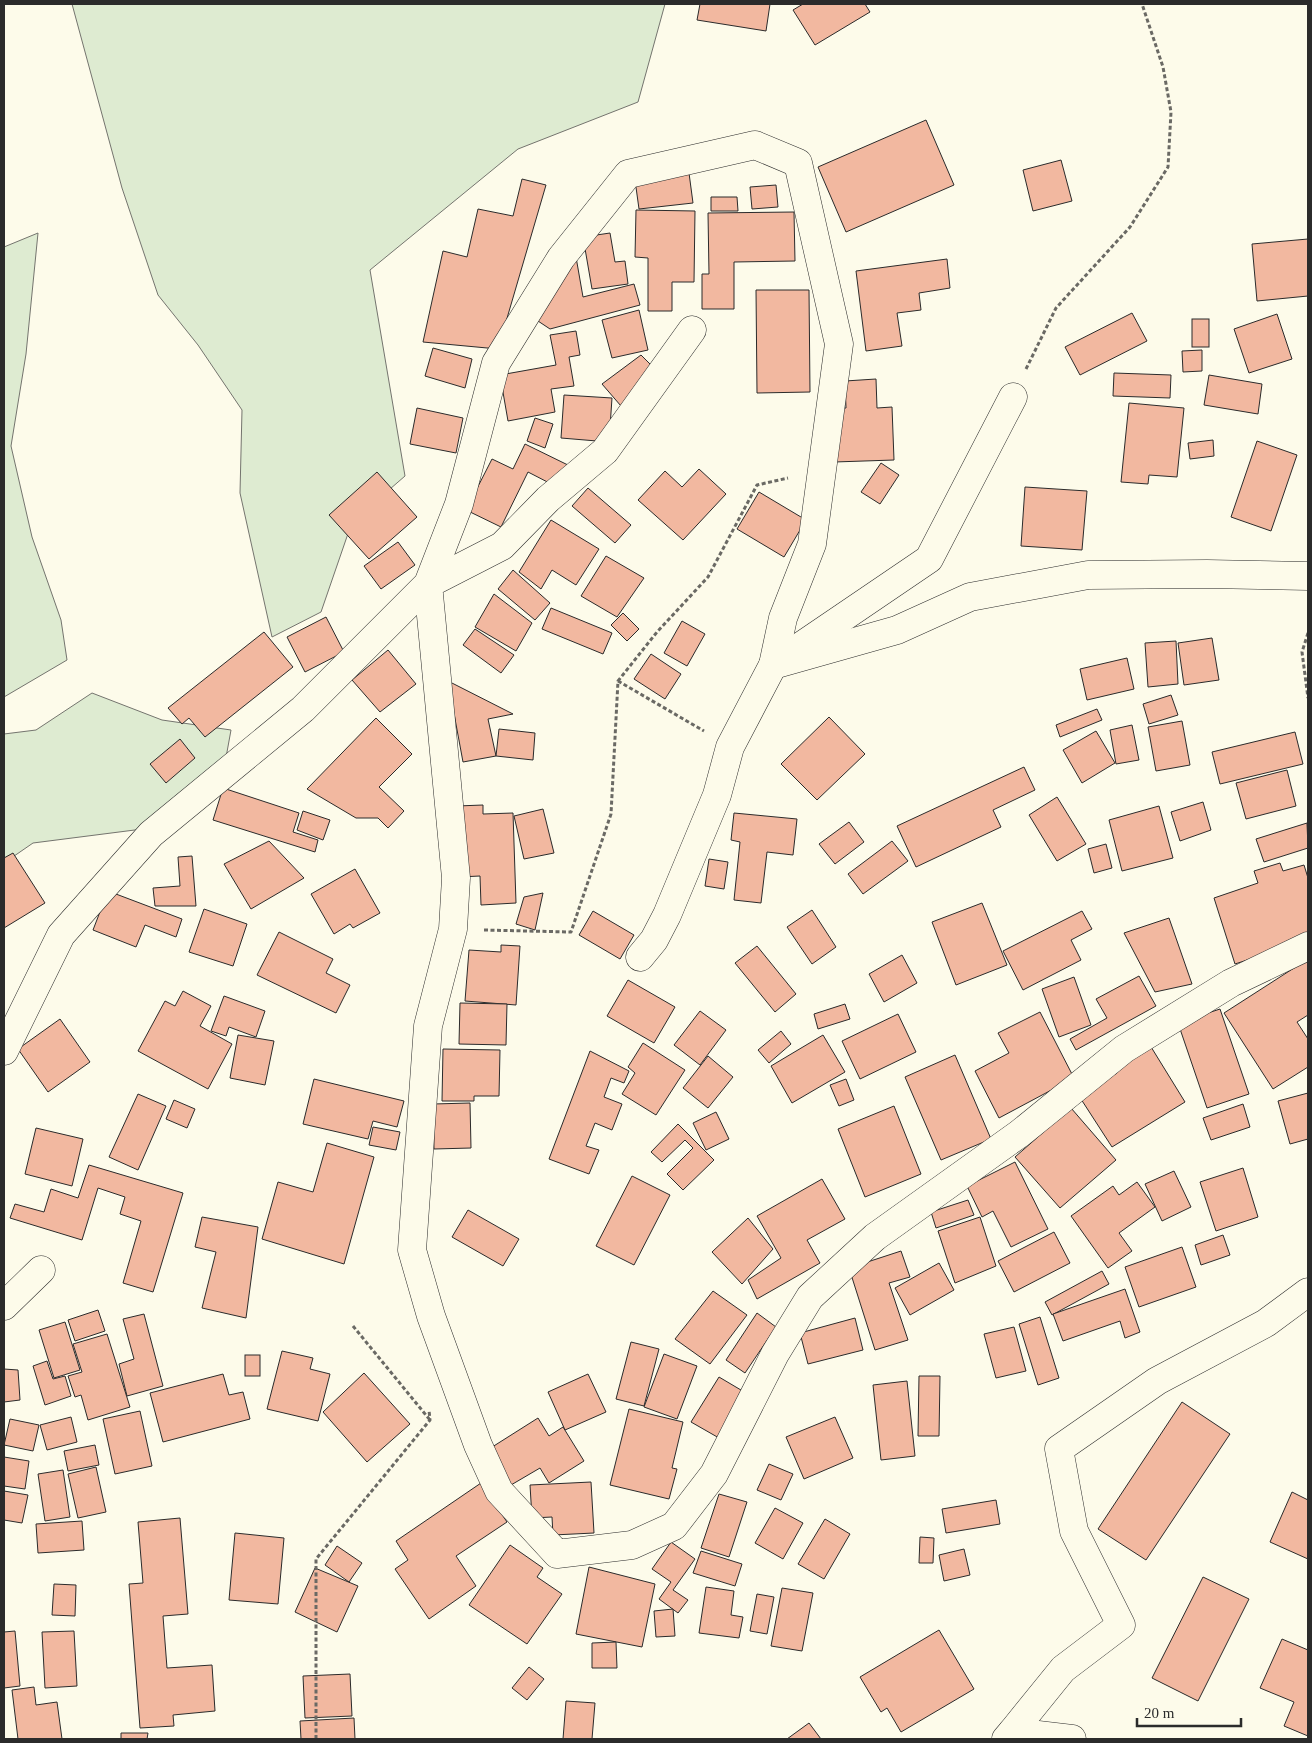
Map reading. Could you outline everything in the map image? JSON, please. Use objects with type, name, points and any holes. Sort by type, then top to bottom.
[{"type":"street","points":[[640,957],[654,940],[667,915],[717,795],[730,747],[773,664],[783,618],[812,544],[839,344],[798,163],[754,145],[628,174],[561,258],[496,363],[459,504],[428,584],[456,878],[453,929],[428,1026],[412,1250],[431,1316],[478,1445],[499,1491],[557,1554],[632,1545],[674,1526],[714,1474],[775,1354],[810,1296],[875,1237],[1020,1134],[1124,1048],[1231,983],[1308,946]]},
{"type":"street","points":[[4,1051],[60,935],[145,842],[303,709],[428,584],[502,546],[548,498],[604,451],[692,330]]},
{"type":"street","points":[[773,664],[929,559],[1013,397]]},
{"type":"street","points":[[773,664],[897,630],[970,597],[1088,576],[1207,574],[1308,576]]},
{"type":"street","points":[[4,1306],[41,1270]]},
{"type":"street","points":[[1009,1736],[1063,1669],[1122,1625],[1074,1531],[1059,1449],[1156,1381],[1266,1322],[1308,1292]]},
{"type":"street","points":[[1009,1736],[1072,1739]]},
{"type":"path","points":[[1013,397],[1056,308],[1130,227],[1168,167],[1171,112],[1163,67],[1142,4]]},
{"type":"path","points":[[453,929],[571,932],[611,814],[618,681],[656,632],[708,577],[757,485],[821,472]]},
{"type":"path","points":[[1308,633],[1302,652],[1308,698]]},
{"type":"path","points":[[618,681],[730,747]]},
{"type":"path","points":[[353,1326],[430,1420]]},
{"type":"path","points":[[316,1739],[316,1559],[430,1420],[428,1401]]},
{"type":"green space","points":[[72,4],[665,4],[638,102],[518,149],[370,270],[405,476],[352,522],[321,612],[272,637],[240,493],[242,410],[198,345],[158,295],[122,188]]},
{"type":"green space","points":[[38,233],[26,354],[11,446],[32,537],[61,620],[67,660],[4,697],[4,247]]},
{"type":"green space","points":[[92,693],[162,720],[231,730],[225,763],[166,826],[33,843],[4,863],[4,734],[36,730]]},
{"type":"building","points":[[700,4],[770,4],[766,31],[697,20]]},
{"type":"building","points":[[803,4],[865,4],[870,12],[815,45],[793,10]]},
{"type":"building","points":[[926,120],[954,185],[846,232],[818,167]]},
{"type":"building","points":[[1061,160],[1072,201],[1033,211],[1023,170]]},
{"type":"building","points":[[689,173],[693,203],[639,209],[635,180]]},
{"type":"building","points":[[522,179],[546,185],[498,349],[423,342],[443,251],[467,257],[478,209],[513,216]]},
{"type":"building","points":[[776,185],[778,207],[752,209],[750,187]]},
{"type":"building","points":[[711,197],[737,197],[738,211],[711,211]]},
{"type":"building","points":[[636,210],[695,211],[694,282],[672,282],[672,311],[648,311],[648,258],[635,257]]},
{"type":"building","points":[[794,212],[795,261],[734,262],[734,309],[702,309],[702,274],[709,274],[708,213]]},
{"type":"building","points":[[610,233],[615,262],[625,261],[628,284],[592,289],[583,237]]},
{"type":"building","points":[[1308,239],[1308,296],[1257,301],[1252,244]]},
{"type":"building","points":[[576,257],[583,297],[634,284],[640,305],[550,329],[538,321]]},
{"type":"building","points":[[947,259],[950,288],[919,293],[921,310],[897,313],[902,346],[866,351],[856,271]]},
{"type":"building","points":[[756,290],[809,290],[810,392],[757,393]]},
{"type":"building","points":[[639,310],[648,350],[612,358],[602,320]]},
{"type":"building","points":[[1132,313],[1147,341],[1080,375],[1065,347]]},
{"type":"building","points":[[1277,314],[1292,359],[1249,373],[1234,329]]},
{"type":"building","points":[[1192,319],[1209,319],[1209,347],[1192,347]]},
{"type":"building","points":[[576,331],[580,355],[569,357],[574,386],[551,389],[555,412],[508,421],[500,375],[556,365],[550,335]]},
{"type":"building","points":[[433,348],[472,359],[465,388],[425,376]]},
{"type":"building","points":[[1202,350],[1202,371],[1183,372],[1182,351]]},
{"type":"building","points":[[641,355],[659,373],[621,406],[602,384]]},
{"type":"building","points":[[1114,373],[1171,375],[1170,398],[1113,396]]},
{"type":"building","points":[[1209,375],[1262,384],[1258,414],[1204,405]]},
{"type":"building","points":[[876,379],[877,408],[892,407],[894,460],[834,462],[832,409],[846,408],[845,381]]},
{"type":"building","points":[[564,395],[612,398],[609,442],[561,438]]},
{"type":"building","points":[[1129,403],[1184,408],[1177,477],[1149,475],[1148,484],[1121,482]]},
{"type":"building","points":[[417,408],[463,418],[456,453],[410,444]]},
{"type":"building","points":[[535,418],[553,424],[545,448],[527,441]]},
{"type":"building","points":[[1213,440],[1214,456],[1190,459],[1188,443]]},
{"type":"building","points":[[1257,441],[1297,455],[1271,531],[1231,517]]},
{"type":"building","points":[[525,444],[572,467],[561,489],[528,472],[501,527],[466,510],[492,459],[513,469]]},
{"type":"building","points":[[881,463],[899,475],[880,504],[861,492]]},
{"type":"building","points":[[699,469],[726,494],[683,540],[638,500],[665,471],[682,487]]},
{"type":"building","points":[[377,472],[417,517],[369,559],[329,515]]},
{"type":"building","points":[[1025,487],[1087,491],[1082,550],[1021,546]]},
{"type":"building","points":[[588,488],[631,525],[615,543],[572,506]]},
{"type":"building","points":[[759,492],[806,520],[784,557],[737,529]]},
{"type":"building","points":[[551,520],[599,549],[576,585],[552,570],[541,589],[519,572]]},
{"type":"building","points":[[398,542],[415,565],[381,589],[364,566]]},
{"type":"building","points":[[606,556],[644,578],[617,617],[581,596]]},
{"type":"building","points":[[513,570],[550,603],[535,620],[498,589]]},
{"type":"building","points":[[494,594],[532,623],[516,651],[475,627]]},
{"type":"building","points":[[551,608],[612,633],[603,654],[542,629]]},
{"type":"building","points":[[623,613],[639,629],[627,641],[611,625]]},
{"type":"building","points":[[326,617],[344,652],[305,672],[287,637]]},
{"type":"building","points":[[682,621],[705,634],[687,666],[664,653]]},
{"type":"building","points":[[475,629],[514,655],[501,673],[463,645]]},
{"type":"building","points":[[264,632],[293,667],[205,737],[189,718],[182,724],[168,708]]},
{"type":"building","points":[[1212,638],[1219,680],[1184,685],[1178,643]]},
{"type":"building","points":[[1176,641],[1178,684],[1148,687],[1145,643]]},
{"type":"building","points":[[388,650],[416,684],[380,712],[352,680]]},
{"type":"building","points":[[651,654],[681,674],[665,699],[634,679]]},
{"type":"building","points":[[1127,658],[1134,689],[1087,700],[1080,669]]},
{"type":"building","points":[[448,681],[513,714],[488,719],[496,756],[463,762]]},
{"type":"building","points":[[1171,695],[1178,715],[1149,724],[1143,704]]},
{"type":"building","points":[[1097,709],[1102,720],[1060,737],[1056,725]]},
{"type":"building","points":[[829,717],[865,754],[817,800],[781,764]]},
{"type":"building","points":[[376,718],[412,754],[379,787],[404,811],[388,828],[378,818],[356,818],[307,789]]},
{"type":"building","points":[[1182,721],[1190,765],[1156,771],[1148,727]]},
{"type":"building","points":[[1132,725],[1139,760],[1116,764],[1110,730]]},
{"type":"building","points":[[499,729],[535,733],[533,760],[496,756]]},
{"type":"building","points":[[1096,731],[1115,763],[1082,783],[1063,750]]},
{"type":"building","points":[[1295,732],[1303,764],[1220,784],[1212,752]]},
{"type":"building","points":[[180,739],[195,758],[166,783],[150,764]]},
{"type":"building","points":[[1024,767],[1035,790],[993,810],[1001,827],[916,867],[897,826]]},
{"type":"building","points":[[1287,770],[1296,806],[1246,819],[1236,783]]},
{"type":"building","points":[[223,788],[299,813],[293,832],[318,840],[315,852],[213,820]]},
{"type":"building","points":[[1057,797],[1086,844],[1057,861],[1029,815]]},
{"type":"building","points":[[1203,802],[1211,830],[1180,841],[1171,812]]},
{"type":"building","points":[[483,805],[483,814],[513,813],[516,903],[481,905],[480,876],[459,877],[457,806]]},
{"type":"building","points":[[1159,806],[1173,858],[1122,871],[1109,820]]},
{"type":"building","points":[[543,809],[554,853],[524,859],[514,816]]},
{"type":"building","points":[[303,811],[330,820],[323,840],[297,830]]},
{"type":"building","points":[[734,813],[797,819],[793,855],[767,852],[761,903],[734,900],[740,842],[731,840]]},
{"type":"building","points":[[849,822],[864,842],[835,864],[819,844]]},
{"type":"building","points":[[1307,823],[1308,848],[1264,862],[1256,839]]},
{"type":"building","points":[[269,841],[304,878],[251,909],[224,864]]},
{"type":"building","points":[[892,841],[908,861],[863,894],[848,874]]},
{"type":"building","points":[[1106,844],[1112,868],[1094,873],[1088,849]]},
{"type":"building","points":[[13,853],[45,903],[4,928],[4,858]]},
{"type":"building","points":[[192,856],[196,906],[155,906],[153,888],[180,886],[178,857]]},
{"type":"building","points":[[709,859],[728,862],[724,889],[705,886]]},
{"type":"building","points":[[1280,863],[1283,871],[1304,865],[1308,878],[1308,940],[1235,964],[1214,898],[1258,883],[1254,871]]},
{"type":"building","points":[[355,869],[380,913],[353,928],[350,924],[334,934],[311,894]]},
{"type":"building","points":[[108,891],[182,919],[176,937],[145,925],[136,947],[93,930]]},
{"type":"building","points":[[543,893],[535,930],[516,924],[524,897]]},
{"type":"building","points":[[982,903],[1007,965],[956,985],[932,922]]},
{"type":"building","points":[[204,909],[247,924],[233,966],[189,952]]},
{"type":"building","points":[[812,910],[836,947],[812,964],[787,927]]},
{"type":"building","points":[[593,911],[634,935],[620,959],[579,935]]},
{"type":"building","points":[[1082,911],[1092,929],[1071,940],[1081,960],[1023,990],[1003,951]]},
{"type":"building","points":[[1169,918],[1192,984],[1155,992],[1124,933]]},
{"type":"building","points":[[279,932],[333,959],[326,973],[350,985],[336,1013],[257,975]]},
{"type":"building","points":[[501,945],[520,946],[516,1005],[465,1001],[469,950],[501,952]]},
{"type":"building","points":[[757,946],[796,994],[775,1012],[735,963]]},
{"type":"building","points":[[902,955],[917,983],[884,1002],[869,974]]},
{"type":"building","points":[[1308,959],[1308,1015],[1297,1022],[1308,1039],[1308,1067],[1273,1089],[1224,1013]]},
{"type":"building","points":[[1139,976],[1156,1006],[1076,1050],[1070,1039],[1107,1018],[1096,999]]},
{"type":"building","points":[[1074,977],[1091,1025],[1059,1037],[1042,989]]},
{"type":"building","points":[[628,980],[675,1007],[654,1043],[607,1016]]},
{"type":"building","points":[[183,991],[211,1006],[200,1026],[232,1044],[208,1089],[138,1051],[165,1001],[175,1006]]},
{"type":"building","points":[[224,996],[265,1011],[256,1037],[229,1027],[226,1036],[211,1031]]},
{"type":"building","points":[[460,1003],[507,1004],[506,1045],[459,1044]]},
{"type":"building","points":[[845,1004],[850,1019],[818,1029],[814,1014]]},
{"type":"building","points":[[1220,1009],[1249,1094],[1207,1108],[1178,1023]]},
{"type":"building","points":[[700,1011],[726,1030],[700,1065],[674,1045]]},
{"type":"building","points":[[1040,1012],[1074,1078],[999,1118],[975,1071],[1009,1053],[998,1033]]},
{"type":"building","points":[[898,1014],[916,1052],[860,1079],[842,1041]]},
{"type":"building","points":[[60,1019],[90,1062],[48,1092],[18,1049]]},
{"type":"building","points":[[781,1031],[791,1044],[769,1063],[758,1050]]},
{"type":"building","points":[[238,1035],[274,1041],[265,1085],[230,1078]]},
{"type":"building","points":[[823,1035],[845,1072],[792,1103],[771,1066]]},
{"type":"building","points":[[1148,1042],[1185,1102],[1112,1147],[1079,1096],[1117,1073],[1112,1065]]},
{"type":"building","points":[[643,1043],[685,1070],[656,1115],[622,1094],[635,1073],[628,1067]]},
{"type":"building","points":[[443,1049],[500,1050],[499,1096],[474,1096],[474,1101],[442,1101]]},
{"type":"building","points":[[590,1051],[629,1071],[624,1083],[611,1078],[604,1097],[622,1104],[612,1130],[595,1123],[586,1146],[599,1150],[589,1174],[549,1159]]},
{"type":"building","points":[[955,1055],[991,1139],[941,1160],[905,1077]]},
{"type":"building","points":[[708,1056],[733,1077],[708,1108],[683,1088]]},
{"type":"building","points":[[314,1079],[404,1101],[397,1127],[373,1121],[368,1139],[303,1124]]},
{"type":"building","points":[[846,1079],[854,1100],[839,1106],[830,1085]]},
{"type":"building","points":[[1308,1093],[1308,1139],[1290,1144],[1278,1101]]},
{"type":"building","points":[[138,1094],[166,1106],[138,1170],[109,1157]]},
{"type":"building","points":[[174,1100],[195,1109],[187,1128],[166,1119]]},
{"type":"building","points":[[470,1103],[471,1148],[434,1149],[433,1104]]},
{"type":"building","points":[[1243,1104],[1250,1127],[1211,1140],[1203,1118]]},
{"type":"building","points":[[894,1106],[921,1174],[865,1197],[838,1129]]},
{"type":"building","points":[[1071,1108],[1116,1160],[1060,1208],[1015,1157]]},
{"type":"building","points":[[716,1112],[729,1139],[706,1150],[693,1123]]},
{"type":"building","points":[[678,1124],[714,1160],[683,1190],[667,1174],[693,1148],[685,1140],[662,1162],[651,1152]]},
{"type":"building","points":[[373,1127],[400,1132],[396,1150],[369,1145]]},
{"type":"building","points":[[36,1128],[83,1139],[72,1186],[25,1174]]},
{"type":"building","points":[[327,1143],[374,1157],[344,1264],[262,1239],[278,1182],[313,1192]]},
{"type":"building","points":[[1015,1162],[1048,1229],[1011,1247],[993,1211],[982,1217],[967,1186]]},
{"type":"building","points":[[89,1165],[183,1193],[153,1292],[123,1283],[141,1221],[120,1214],[125,1197],[98,1188],[82,1240],[10,1218],[15,1204],[44,1212],[51,1189],[78,1198]]},
{"type":"building","points":[[1243,1168],[1258,1217],[1216,1231],[1200,1182]]},
{"type":"building","points":[[1174,1171],[1191,1207],[1162,1221],[1145,1184]]},
{"type":"building","points":[[632,1176],[670,1195],[634,1265],[596,1246]]},
{"type":"building","points":[[822,1179],[845,1219],[807,1240],[820,1263],[757,1299],[748,1280],[781,1258],[757,1216]]},
{"type":"building","points":[[1137,1182],[1155,1207],[1119,1233],[1132,1251],[1108,1268],[1071,1216],[1113,1186],[1119,1195]]},
{"type":"building","points":[[968,1200],[974,1215],[936,1228],[931,1212]]},
{"type":"building","points":[[468,1210],[519,1239],[503,1266],[452,1237]]},
{"type":"building","points":[[202,1217],[258,1227],[246,1318],[202,1308],[216,1252],[195,1247]]},
{"type":"building","points":[[980,1217],[996,1266],[955,1283],[938,1231]]},
{"type":"building","points":[[748,1218],[773,1249],[742,1284],[712,1252]]},
{"type":"building","points":[[1054,1232],[1070,1263],[1014,1292],[998,1261]]},
{"type":"building","points":[[1223,1235],[1230,1255],[1201,1265],[1195,1245]]},
{"type":"building","points":[[1182,1247],[1196,1287],[1139,1307],[1125,1267]]},
{"type":"building","points":[[901,1251],[910,1277],[889,1283],[908,1340],[875,1350],[849,1268]]},
{"type":"building","points":[[939,1263],[954,1290],[910,1315],[895,1288]]},
{"type":"building","points":[[1102,1271],[1109,1284],[1052,1315],[1045,1302]]},
{"type":"building","points":[[1125,1289],[1140,1332],[1125,1338],[1120,1321],[1063,1341],[1053,1314]]},
{"type":"building","points":[[713,1291],[747,1315],[710,1364],[675,1339]]},
{"type":"building","points":[[98,1310],[105,1331],[75,1341],[68,1320]]},
{"type":"building","points":[[757,1313],[776,1327],[745,1373],[726,1360]]},
{"type":"building","points":[[144,1314],[163,1386],[127,1396],[119,1364],[134,1359],[123,1319]]},
{"type":"building","points":[[1040,1317],[1059,1378],[1038,1385],[1019,1324]]},
{"type":"building","points":[[855,1318],[863,1350],[808,1364],[800,1333]]},
{"type":"building","points":[[65,1322],[80,1370],[54,1378],[39,1330]]},
{"type":"building","points":[[1014,1327],[1026,1371],[996,1378],[984,1334]]},
{"type":"building","points":[[107,1334],[130,1407],[88,1420],[81,1395],[75,1397],[68,1376],[82,1372],[73,1344]]},
{"type":"building","points":[[631,1342],[659,1349],[644,1406],[616,1399]]},
{"type":"building","points":[[282,1351],[313,1358],[310,1369],[330,1374],[318,1421],[267,1409]]},
{"type":"building","points":[[664,1354],[697,1366],[677,1419],[644,1407]]},
{"type":"building","points":[[245,1355],[260,1355],[260,1376],[245,1376]]},
{"type":"building","points":[[47,1361],[53,1379],[65,1376],[71,1396],[45,1405],[33,1366]]},
{"type":"building","points":[[4,1369],[18,1370],[20,1400],[4,1402]]},
{"type":"building","points":[[364,1373],[410,1424],[367,1462],[323,1412]]},
{"type":"building","points":[[223,1374],[229,1395],[243,1392],[250,1419],[163,1442],[150,1393]]},
{"type":"building","points":[[588,1374],[606,1412],[565,1430],[548,1392]]},
{"type":"building","points":[[919,1376],[940,1376],[939,1436],[918,1436]]},
{"type":"building","points":[[719,1377],[746,1393],[719,1438],[691,1422]]},
{"type":"building","points":[[907,1381],[915,1456],[881,1460],[873,1385]]},
{"type":"building","points":[[1182,1402],[1230,1434],[1146,1560],[1098,1529]]},
{"type":"building","points":[[629,1409],[683,1422],[672,1468],[677,1469],[669,1499],[610,1485]]},
{"type":"building","points":[[140,1411],[152,1466],[115,1474],[103,1419]]},
{"type":"building","points":[[71,1417],[77,1442],[47,1450],[40,1425]]},
{"type":"building","points":[[835,1417],[853,1458],[804,1479],[786,1437]]},
{"type":"building","points":[[538,1418],[549,1436],[563,1427],[584,1461],[549,1483],[540,1468],[511,1485],[489,1449]]},
{"type":"building","points":[[10,1419],[39,1425],[33,1451],[4,1445]]},
{"type":"building","points":[[95,1445],[99,1465],[68,1471],[64,1451]]},
{"type":"building","points":[[4,1457],[29,1461],[25,1489],[4,1486]]},
{"type":"building","points":[[769,1464],[793,1474],[781,1500],[757,1490]]},
{"type":"building","points":[[96,1467],[106,1512],[78,1518],[68,1474]]},
{"type":"building","points":[[63,1470],[70,1517],[45,1521],[38,1474]]},
{"type":"building","points":[[591,1482],[594,1533],[553,1535],[552,1517],[532,1518],[530,1485]]},
{"type":"building","points":[[481,1483],[507,1522],[456,1556],[476,1586],[429,1619],[395,1569],[408,1560],[396,1541]]},
{"type":"building","points":[[4,1491],[28,1495],[22,1523],[4,1520]]},
{"type":"building","points":[[1292,1492],[1308,1500],[1308,1559],[1270,1542]]},
{"type":"building","points":[[719,1494],[747,1502],[729,1557],[701,1548]]},
{"type":"building","points":[[996,1500],[1000,1524],[946,1533],[942,1509]]},
{"type":"building","points":[[775,1508],[803,1523],[783,1559],[755,1543]]},
{"type":"building","points":[[180,1518],[188,1614],[163,1616],[167,1668],[212,1665],[215,1711],[173,1715],[174,1726],[140,1728],[129,1584],[143,1583],[138,1522]]},
{"type":"building","points":[[825,1519],[850,1534],[824,1579],[798,1564]]},
{"type":"building","points":[[82,1521],[84,1550],[38,1553],[36,1524]]},
{"type":"building","points":[[235,1533],[284,1538],[278,1604],[229,1600]]},
{"type":"building","points":[[920,1537],[934,1538],[933,1563],[919,1563]]},
{"type":"building","points":[[671,1542],[695,1559],[673,1590],[688,1600],[678,1613],[659,1599],[671,1582],[652,1569]]},
{"type":"building","points":[[510,1545],[543,1568],[537,1577],[562,1594],[527,1644],[469,1605]]},
{"type":"building","points":[[337,1546],[362,1563],[349,1582],[325,1565]]},
{"type":"building","points":[[964,1549],[970,1575],[944,1581],[939,1555]]},
{"type":"building","points":[[701,1551],[742,1564],[735,1586],[693,1573]]},
{"type":"building","points":[[589,1567],[655,1584],[642,1647],[576,1634]]},
{"type":"building","points":[[315,1568],[358,1586],[337,1632],[295,1612]]},
{"type":"building","points":[[1203,1577],[1249,1599],[1198,1701],[1152,1678]]},
{"type":"building","points":[[54,1584],[76,1585],[75,1616],[52,1615]]},
{"type":"building","points":[[706,1587],[734,1591],[731,1615],[743,1617],[739,1638],[699,1633]]},
{"type":"building","points":[[782,1588],[813,1593],[802,1651],[771,1646]]},
{"type":"building","points":[[757,1594],[774,1597],[767,1634],[750,1631]]},
{"type":"building","points":[[673,1609],[675,1636],[656,1637],[654,1611]]},
{"type":"building","points":[[939,1630],[974,1689],[901,1732],[887,1708],[881,1712],[860,1677]]},
{"type":"building","points":[[15,1631],[20,1686],[4,1688],[4,1632]]},
{"type":"building","points":[[74,1631],[77,1686],[45,1688],[42,1632]]},
{"type":"building","points":[[1282,1639],[1308,1650],[1308,1736],[1284,1726],[1294,1702],[1260,1688]]},
{"type":"building","points":[[616,1642],[617,1668],[592,1668],[592,1643]]},
{"type":"building","points":[[529,1667],[544,1679],[527,1700],[512,1688]]},
{"type":"building","points":[[350,1674],[352,1716],[305,1718],[303,1676]]},
{"type":"building","points":[[34,1687],[36,1705],[57,1702],[62,1739],[18,1739],[12,1690]]},
{"type":"building","points":[[566,1701],[595,1703],[592,1739],[563,1739]]},
{"type":"building","points":[[354,1718],[355,1739],[301,1739],[300,1721]]},
{"type":"building","points":[[809,1723],[821,1739],[787,1739]]},
{"type":"building","points":[[121,1733],[148,1733],[147,1739],[121,1739]]}]
